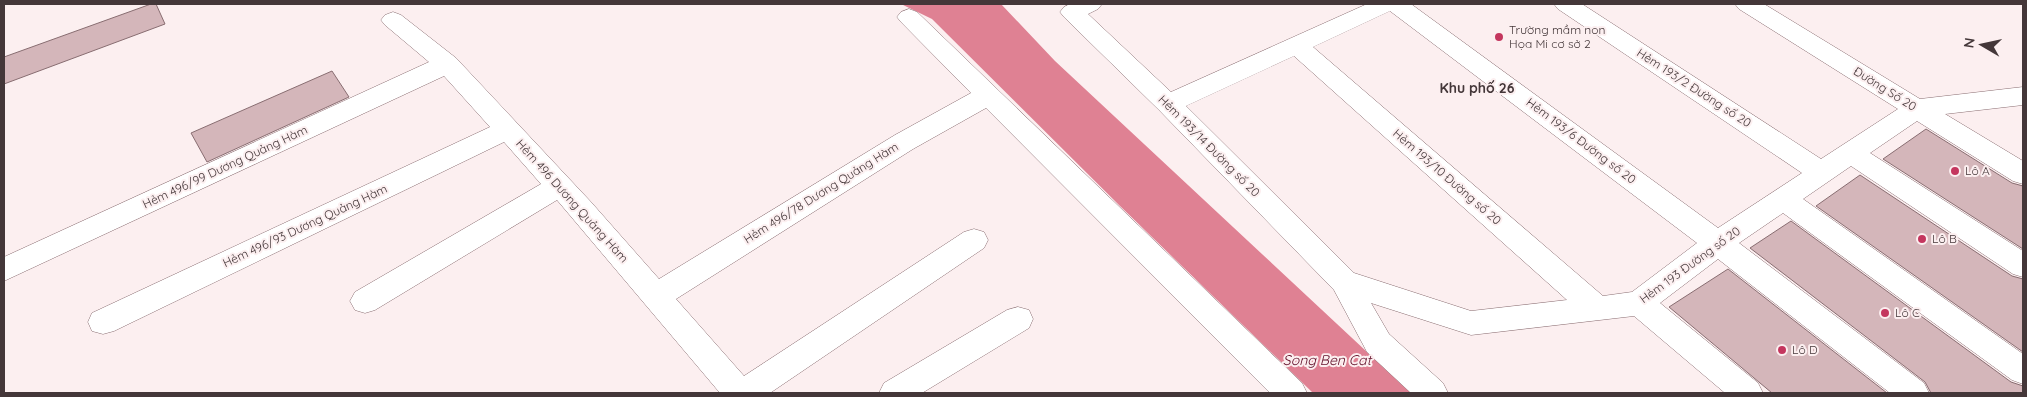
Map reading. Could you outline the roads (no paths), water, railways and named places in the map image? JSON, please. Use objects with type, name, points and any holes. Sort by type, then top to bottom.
[{"type":"street","points":[[1168,104],[1386,4]]},
{"type":"street","name":"Hẻm 193/6 Đường số 20","points":[[1396,4],[1718,243],[1913,393]]},
{"type":"street","name":"Hẻm 193/2 Đường số 20","points":[[1566,4],[1822,173]]},
{"type":"street","name":"Đường Số 20","points":[[1747,4],[2023,174]]},
{"type":"street","name":"Hẻm 193/14 Đường số 20","points":[[1081,8],[1168,104],[1344,282]]},
{"type":"street","points":[[909,17],[1291,393]]},
{"type":"street","name":"Hẻm 496 Dương Quảng Hàm","points":[[393,20],[447,64],[559,186],[739,393]]},
{"type":"street","name":"Hẻm 193/10 Đường số 20","points":[[1296,45],[1597,309]]},
{"type":"street","name":"Hẻm 496/99 Dương Quảng Hàm","points":[[4,270],[447,64]]},
{"type":"street","name":"Hẻm 496/78 Dương Quảng Hàm","points":[[656,296],[904,142],[988,95]]},
{"type":"street","points":[[1916,108],[2023,96]]},
{"type":"street","name":"Hẻm 193 Đường số 20","points":[[1344,282],[1471,322],[1639,303],[1718,243],[1916,108]]},
{"type":"street","name":"Hẻm 496/93 Dương Quảng Hàm","points":[[103,322],[507,130]]},
{"type":"street","points":[[1850,154],[2023,266]]},
{"type":"street","points":[[365,301],[559,186]]},
{"type":"street","points":[[1784,199],[2023,370]]},
{"type":"street","points":[[745,393],[974,240]]},
{"type":"street","points":[[1344,282],[1378,343],[1432,393]]},
{"type":"street","points":[[1639,303],[1748,393]]},
{"type":"street","points":[[895,393],[1018,319]]},
{"type":"water","name":"Song Ben Cat","points":[[901,4],[1001,4],[1055,61],[1411,393],[1313,393],[1120,206],[932,19]]},
{"type":"place","name":"Trường mầm non Họa Mi cơ sở 2","points":[[1499,37]]},
{"type":"place","name":"Lô A","points":[[1955,171]]},
{"type":"place","name":"Lô B","points":[[1922,239]]},
{"type":"place","name":"Lô C","points":[[1885,313]]},
{"type":"place","name":"Lô D","points":[[1782,350]]},
{"type":"district","name":"Khu phố 26","points":[[1477,88]]}]
